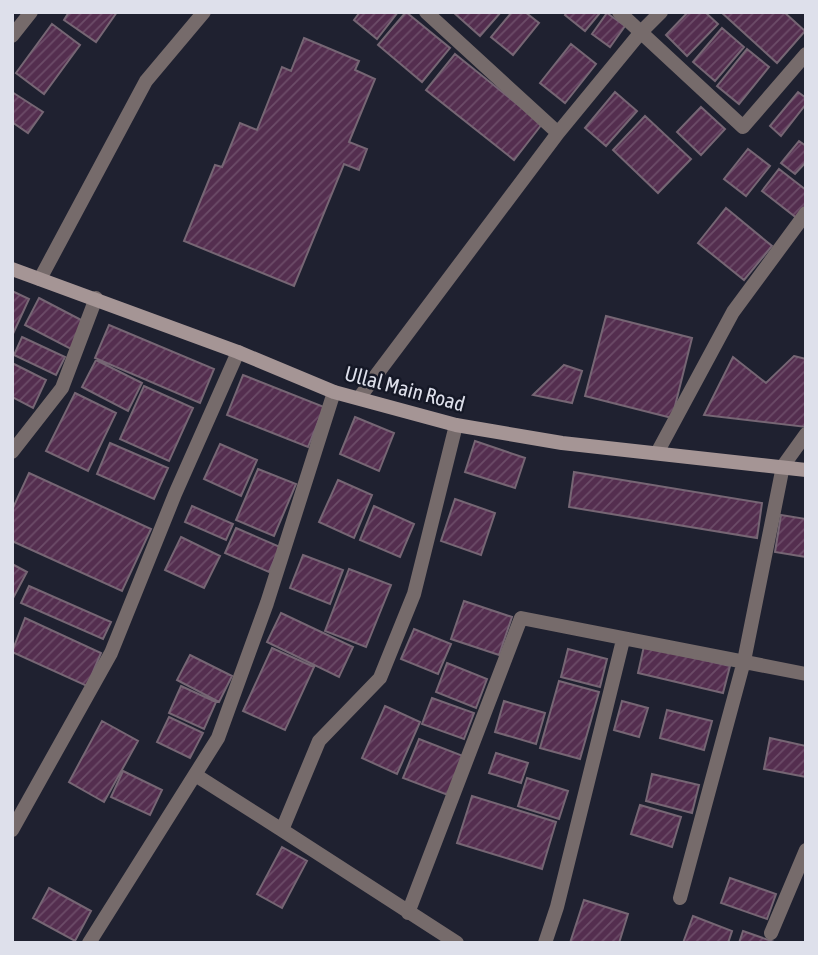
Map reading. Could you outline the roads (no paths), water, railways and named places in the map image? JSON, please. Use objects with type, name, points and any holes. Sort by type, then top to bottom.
[{"type":"main road","name":"Ullal Main Road","points":[[12,269],[238,352],[334,392],[456,425],[562,443],[806,470]]},
{"type":"street","points":[[12,36],[30,12]]},
{"type":"street","points":[[40,279],[146,81],[204,12]]},
{"type":"street","points":[[426,12],[558,133]]},
{"type":"street","points":[[619,12],[743,127],[806,54]]},
{"type":"street","points":[[359,398],[558,133],[641,32],[661,12]]},
{"type":"street","points":[[657,453],[733,312],[806,213]]},
{"type":"street","points":[[12,453],[62,388],[96,298]]},
{"type":"street","points":[[12,830],[111,653],[175,494],[238,352]]},
{"type":"street","points":[[89,943],[197,776],[218,738],[263,615],[334,392]]},
{"type":"street","points":[[282,831],[319,741],[380,678],[414,594],[456,425]]},
{"type":"street","points":[[680,898],[744,661],[782,466],[806,434]]},
{"type":"street","points":[[408,913],[521,618],[806,674]]},
{"type":"street","points":[[545,943],[557,907],[623,640]]},
{"type":"street","points":[[197,776],[457,943]]},
{"type":"street","points":[[771,933],[806,850]]}]
